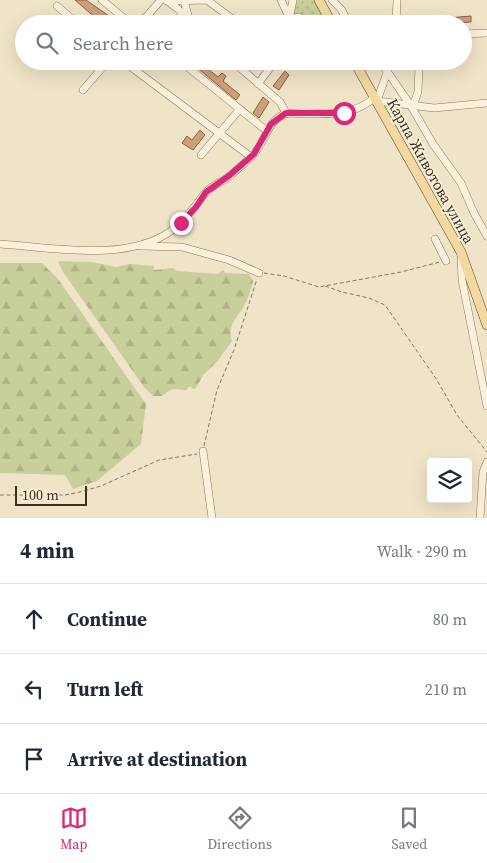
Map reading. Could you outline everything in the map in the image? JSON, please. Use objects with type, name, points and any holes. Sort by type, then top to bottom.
[{"type":"main road","points":[[319,0],[327,15]]},
{"type":"main road","name":"Карпа Животова улица","points":[[359,70],[461,252],[487,325]]},
{"type":"street","points":[[102,0],[120,15]]},
{"type":"street","points":[[148,15],[161,0]]},
{"type":"street","points":[[166,0],[207,0],[227,15]]},
{"type":"street","points":[[166,0],[182,15]]},
{"type":"street","points":[[184,0],[188,15]]},
{"type":"street","points":[[187,10],[194,0]]},
{"type":"street","points":[[281,0],[287,15]]},
{"type":"street","points":[[290,15],[293,0]]},
{"type":"street","points":[[332,0],[344,15]]},
{"type":"street","points":[[396,15],[397,0]]},
{"type":"street","points":[[57,6],[68,15]]},
{"type":"street","points":[[472,34],[487,33]]},
{"type":"street","points":[[82,90],[100,70]]},
{"type":"street","points":[[135,70],[246,154]]},
{"type":"street","points":[[191,70],[267,132]]},
{"type":"street","points":[[242,70],[280,102],[286,113]]},
{"type":"street","points":[[258,84],[268,70]]},
{"type":"street","points":[[412,106],[418,92],[419,70]]},
{"type":"street","points":[[0,244],[70,250],[114,249],[136,245],[163,236],[181,223],[196,207],[206,192],[230,175],[254,154],[271,124],[286,113],[344,113],[361,109],[376,99],[388,71]]},
{"type":"street","points":[[388,71],[412,106],[432,144],[461,183],[474,213],[487,236]]},
{"type":"street","points":[[376,99],[434,108],[487,103]]},
{"type":"street","points":[[201,155],[240,110]]},
{"type":"street","points":[[435,239],[446,261]]},
{"type":"street","points":[[136,245],[182,247],[228,260],[259,273]]},
{"type":"street","points":[[461,252],[462,280],[487,406]]},
{"type":"street","points":[[203,451],[212,518]]},
{"type":"street","points":[[481,518],[483,472],[487,462]]},
{"type":"street","points":[[481,518],[487,508]]},
{"type":"path","points":[[0,495],[65,495],[80,492],[101,486],[159,460],[170,457],[193,456],[203,451],[217,390],[234,350],[259,273],[284,276],[319,287],[446,261]]},
{"type":"path","points":[[325,285],[342,292],[369,298],[384,305],[437,380],[457,415],[487,452]]},
{"type":"green space","points":[[295,0],[315,0],[324,15],[293,15]]},
{"type":"green space","points":[[58,261],[92,262],[116,267],[130,264],[154,266],[154,270],[173,268],[177,271],[218,274],[223,270],[225,273],[249,274],[253,281],[250,293],[232,326],[232,341],[217,362],[204,374],[196,388],[193,389],[190,386],[186,390],[172,389],[162,396],[153,396],[144,387],[63,272]]},
{"type":"green space","points":[[0,263],[42,263],[58,279],[146,404],[141,444],[97,481],[73,489],[65,475],[0,473]]},
{"type":"building","points":[[75,0],[86,0],[108,15],[92,15]]},
{"type":"building","points":[[200,70],[209,70],[218,77],[222,73],[226,76],[223,81],[240,95],[236,100]]},
{"type":"building","points":[[285,71],[289,75],[279,90],[273,86]]},
{"type":"building","points":[[263,97],[269,102],[259,118],[253,113]]},
{"type":"building","points":[[200,130],[205,135],[193,150],[182,143],[187,136],[192,140]]},
{"type":"route","points":[[181,223],[196,207],[206,192],[230,175],[254,154],[262,144],[271,124],[286,113],[344,113]]}]
